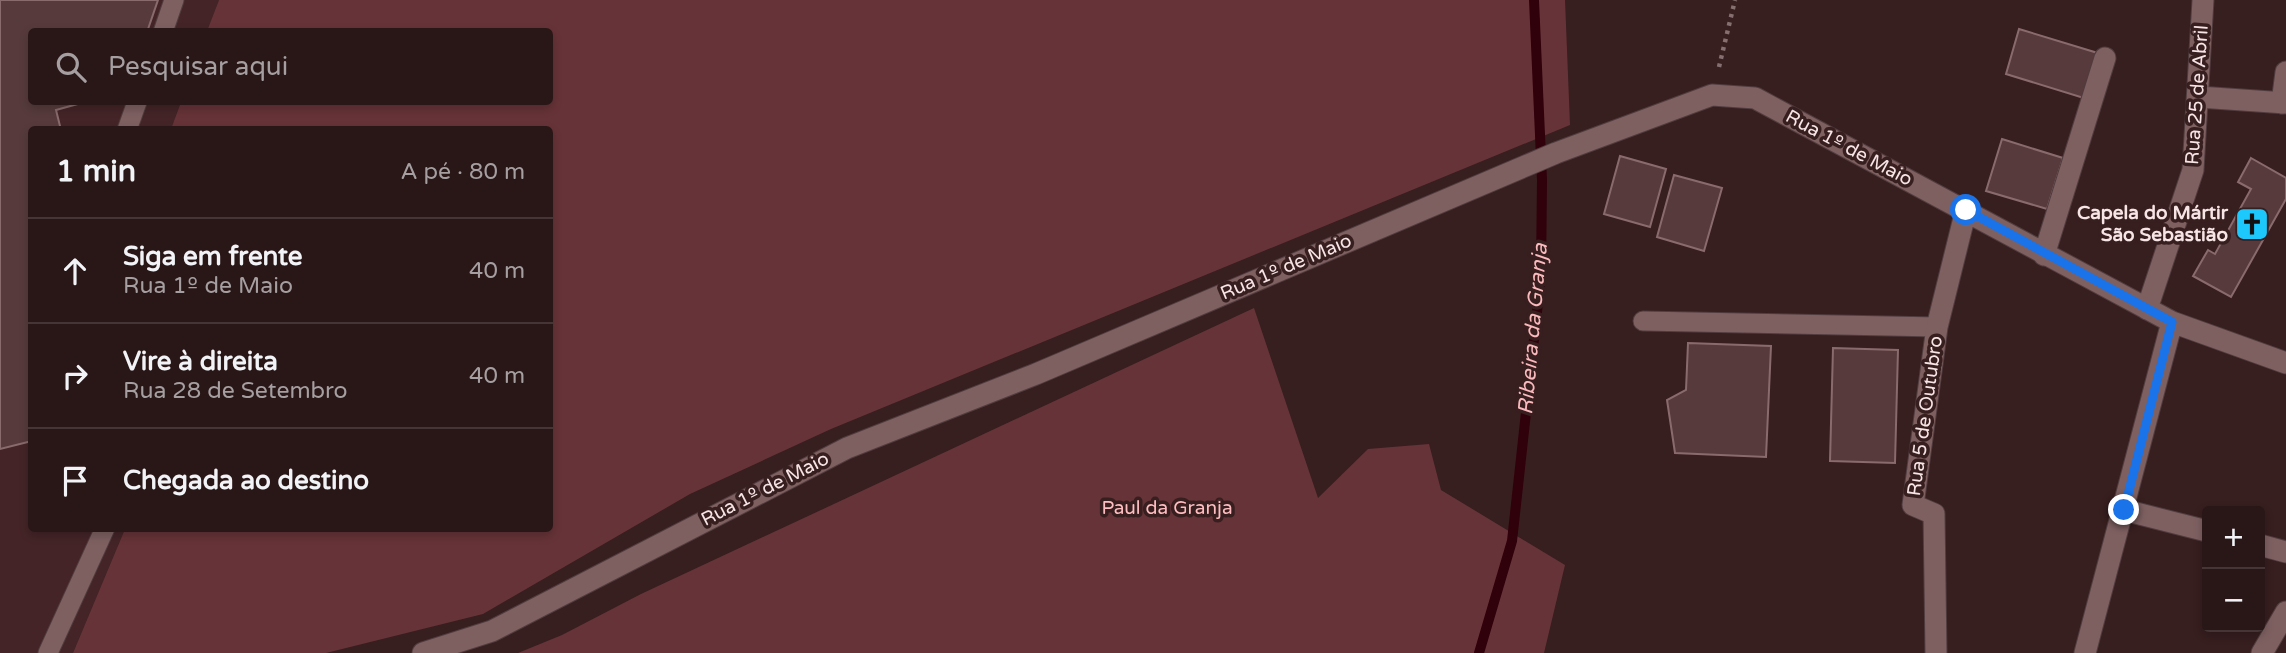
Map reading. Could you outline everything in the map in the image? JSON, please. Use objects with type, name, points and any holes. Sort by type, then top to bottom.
[{"type":"street","name":"Rua 25 de Abril","points":[[2147,309],[2193,170],[2203,0]]},
{"type":"street","points":[[2045,255],[2105,58]]},
{"type":"street","points":[[2199,97],[2284,103],[2286,72]]},
{"type":"street","name":"Rua 1º de Maio","points":[[423,653],[492,631],[847,448],[1036,374],[1556,153],[1712,95],[1755,98],[2172,322],[2286,363]]},
{"type":"street","name":"Rua 5 de Outubro","points":[[1936,653],[1934,514],[1913,505],[1937,327],[1966,210]]},
{"type":"street","points":[[2092,652],[2124,510],[2172,322]]},
{"type":"street","points":[[2124,510],[2202,530]]},
{"type":"street","points":[[2265,546],[2286,552]]},
{"type":"street","points":[[2262,653],[2286,612]]},
{"type":"lane","points":[[164,28],[174,0]]},
{"type":"lane","points":[[128,126],[136,105]]},
{"type":"lane","points":[[1643,321],[1937,327]]},
{"type":"lane","points":[[48,653],[103,532]]},
{"type":"path","points":[[1712,95],[1735,0]]},
{"type":"shaded area","points":[[0,0],[219,0],[208,28],[28,28],[28,105],[180,105],[172,126],[28,126],[28,532],[124,532],[73,653],[0,653]]},
{"type":"green space","points":[[219,0],[1565,0],[1570,125],[831,429],[690,494],[483,614],[326,653],[73,653],[124,532],[553,532],[553,126],[172,126],[180,105],[553,105],[553,28],[208,28]]},
{"type":"green space","name":"Paul da Granja","points":[[1254,308],[1318,498],[1368,449],[1429,444],[1441,490],[1565,565],[1544,653],[518,653],[562,635],[641,594]]},
{"type":"building","points":[[0,0],[158,0],[148,28],[28,28],[28,105],[74,105],[56,110],[60,126],[28,126],[28,442],[0,449]]},
{"type":"building","points":[[2019,29],[2101,54],[2087,99],[2006,74]]},
{"type":"building","points":[[2002,139],[2063,158],[2047,209],[1986,191]]},
{"type":"building","points":[[1620,156],[1666,169],[1650,227],[1604,214]]},
{"type":"building","name":"Capela do Mártir São Sebastião","points":[[2251,158],[2286,178],[2286,199],[2231,297],[2193,276],[2208,250],[2215,254],[2251,189],[2238,182]]},
{"type":"building","points":[[1674,175],[1722,188],[1704,251],[1657,237]]},
{"type":"building","points":[[1688,343],[1771,346],[1766,457],[1675,453],[1667,400],[1686,390]]},
{"type":"building","points":[[1833,348],[1898,350],[1895,463],[1830,461]]},
{"type":"waterway","name":"Ribeira da Granja","points":[[1479,653],[1512,541],[1541,275],[1542,180],[1534,0]]},
{"type":"place","name":"Capela do Mártir São Sebastião","points":[[2252,224]]},
{"type":"route","points":[[1966,210],[2172,322],[2124,510]]}]
